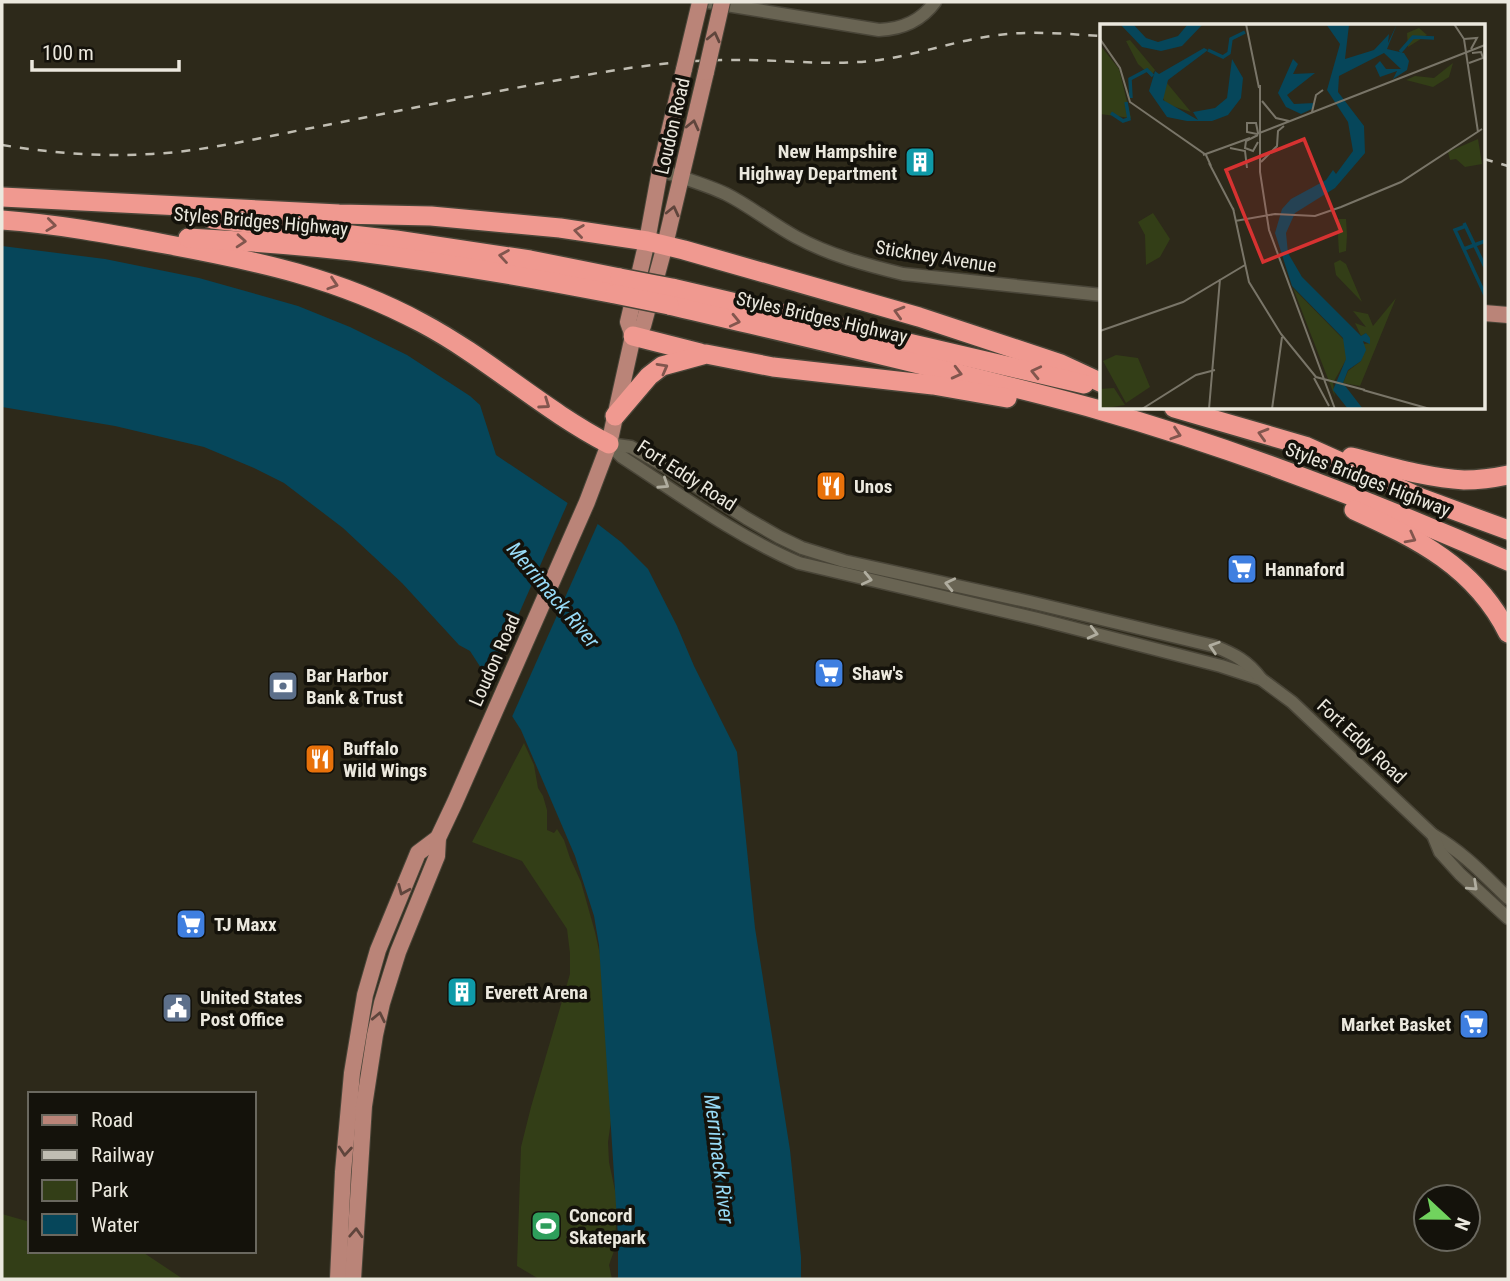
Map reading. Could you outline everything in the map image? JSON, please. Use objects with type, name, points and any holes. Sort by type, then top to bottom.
[{"type":"highway","points":[[2,197],[431,216],[560,228],[656,243],[919,317],[1061,364],[1100,384]]},
{"type":"highway","name":"Styles Bridges Highway","points":[[55,199],[396,240],[530,260],[617,286]]},
{"type":"highway","points":[[2,220],[99,232],[236,257],[347,288],[425,324],[583,430],[609,444]]},
{"type":"highway","name":"Styles Bridges Highway","points":[[99,232],[352,251],[617,286],[1100,385]]},
{"type":"highway","name":"Styles Bridges Highway","points":[[670,297],[1100,410]]},
{"type":"highway","points":[[633,336],[773,367],[933,385],[1148,425]]},
{"type":"highway","points":[[615,416],[649,376],[663,366],[706,354]]},
{"type":"highway","name":"Styles Bridges Highway","points":[[1100,410],[1287,471],[1435,529],[1508,561]]},
{"type":"highway","name":"Styles Bridges Highway","points":[[1181,410],[1305,446],[1421,498],[1508,530]]},
{"type":"highway","points":[[1305,446],[1430,476],[1464,480],[1508,475]]},
{"type":"highway","points":[[1287,471],[1328,497],[1443,556],[1483,593],[1508,633]]},
{"type":"main road","name":"Loudon Road","points":[[656,243],[660,170],[700,2]]},
{"type":"main road","name":"Loudon Road","points":[[353,1279],[363,1107],[382,1003],[398,952],[437,856],[438,838],[609,444],[633,336],[628,322],[681,177],[722,2]]},
{"type":"main road","points":[[1486,313],[1508,315]]},
{"type":"main road","name":"Loudon Road","points":[[338,1279],[352,1068],[365,995],[378,950],[418,853],[438,838]]},
{"type":"street","points":[[708,2],[880,30],[902,27],[912,22],[935,2]]},
{"type":"street","name":"Stickney Avenue","points":[[660,170],[727,195],[796,237],[829,253],[872,267],[903,274],[1100,295]]},
{"type":"street","name":"Fort Eddy Road","points":[[609,444],[622,457],[720,521],[799,563],[1038,619],[1222,666],[1261,679],[1292,702],[1433,835],[1461,853],[1508,898]]},
{"type":"street","name":"Fort Eddy Road","points":[[1433,835],[1440,852],[1508,918]]},
{"type":"green space","points":[[524,743],[534,765],[538,788],[547,810],[547,830],[554,833],[557,829],[581,882],[607,986],[612,1114],[608,1142],[617,1200],[615,1248],[609,1265],[612,1279],[539,1279],[517,1266],[521,1147],[570,974],[570,953],[567,929],[522,861],[472,842]]},
{"type":"green space","points":[[2,1214],[28,1221],[28,1253],[144,1253],[183,1279],[2,1279]]},
{"type":"water","name":"Merrimack River","points":[[2,246],[105,259],[199,278],[298,306],[350,327],[407,355],[480,405],[496,455],[590,518],[621,542],[648,569],[737,752],[755,928],[790,1150],[801,1279],[618,1279],[618,1236],[599,945],[594,916],[575,856],[521,730],[470,651],[459,645],[402,583],[343,528],[284,483],[204,447],[115,426],[2,407]]},
{"type":"pier","points":[[569,500],[599,521],[511,719],[488,684]]},
{"type":"railway","points":[[2,145],[95,155],[172,152],[230,144],[642,66],[731,60],[818,63],[870,61],[1005,34],[1100,36]]},
{"type":"railway","points":[[1486,160],[1508,166]]},
{"type":"place","name":"New Hampshire Highway Department","points":[[920,162]]},
{"type":"place","name":"Unos","points":[[831,486]]},
{"type":"place","name":"Hannaford","points":[[1242,569]]},
{"type":"place","name":"Shaw's","points":[[829,673]]},
{"type":"place","name":"Bar Harbor Bank & Trust","points":[[283,686]]},
{"type":"place","name":"Buffalo Wild Wings","points":[[320,759]]},
{"type":"place","name":"TJ Maxx","points":[[191,924]]},
{"type":"place","name":"Everett Arena","points":[[462,992]]},
{"type":"place","name":"United States Post Office","points":[[177,1008]]},
{"type":"place","name":"Market Basket","points":[[1474,1024]]},
{"type":"place","name":"Concord Skatepark","points":[[546,1226]]}]
